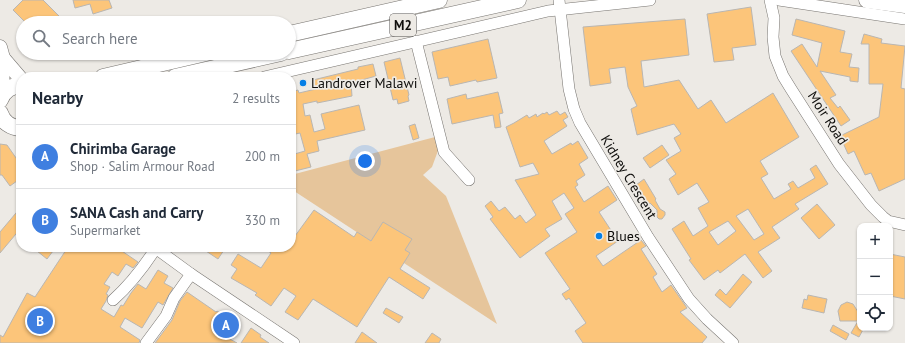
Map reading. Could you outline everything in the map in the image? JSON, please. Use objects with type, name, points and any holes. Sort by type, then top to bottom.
[{"type":"highway","name":"M2","points":[[296,32],[439,0]]},
{"type":"highway","name":"M2","points":[[296,49],[518,0]]},
{"type":"highway","points":[[867,0],[905,5]]},
{"type":"highway","points":[[124,72],[176,60]]},
{"type":"highway","points":[[209,72],[254,60]]},
{"type":"highway","points":[[1,98],[10,88],[16,86]]},
{"type":"main road","points":[[2,52],[16,72]]},
{"type":"main road","points":[[1,98],[2,52]]},
{"type":"street","points":[[285,72],[548,11],[560,5],[650,0]]},
{"type":"street","name":"Moir Road","points":[[770,0],[774,18],[773,37],[775,56],[783,76],[839,164],[871,205],[888,221],[905,225]]},
{"type":"street","points":[[778,0],[905,19]]},
{"type":"street","name":"Kidney Crescent","points":[[560,5],[569,88],[574,109],[580,123],[648,237],[689,299],[707,319],[733,343]]},
{"type":"street","points":[[416,41],[444,152],[468,180]]},
{"type":"street","points":[[113,300],[129,286],[139,274],[153,252]]},
{"type":"street","points":[[161,252],[294,343]]},
{"type":"street","points":[[146,343],[166,316],[174,298],[191,274]]},
{"type":"shaded area","points":[[435,137],[439,148],[432,167],[423,175],[446,196],[497,324],[296,192],[296,174]]},
{"type":"building","points":[[23,0],[43,0],[59,16],[19,16],[13,10]]},
{"type":"building","points":[[73,0],[109,0],[112,8],[93,14],[90,4],[75,8]]},
{"type":"building","points":[[751,7],[756,45],[732,48],[734,60],[714,62],[707,14]]},
{"type":"building","points":[[685,19],[689,55],[641,61],[644,87],[679,80],[698,109],[711,100],[726,123],[773,93],[799,137],[760,161],[768,174],[761,178],[774,199],[791,189],[788,184],[793,181],[798,188],[815,178],[810,169],[816,165],[828,184],[795,204],[799,209],[772,227],[780,238],[758,252],[772,271],[763,278],[745,254],[720,273],[718,270],[704,280],[689,260],[691,259],[672,229],[684,221],[693,236],[708,226],[698,208],[709,202],[697,183],[678,195],[669,179],[676,174],[666,160],[681,151],[674,138],[681,134],[674,124],[637,135],[631,109],[637,106],[628,87],[625,67],[609,69],[611,83],[590,86],[583,27]],"holes":[[[748,209],[764,234],[754,240],[736,216]],[[728,221],[736,231],[718,245],[709,232]]]},
{"type":"building","points":[[796,19],[845,31],[840,52],[852,54],[849,67],[859,68],[858,82],[850,81],[850,77],[820,71],[836,95],[830,98],[838,108],[840,106],[850,120],[841,126],[791,51],[802,44],[817,67],[822,43],[792,35]]},
{"type":"building","points":[[864,34],[882,39],[881,43],[905,46],[901,88],[905,89],[905,179],[879,191],[871,173],[865,175],[854,151],[848,154],[840,136],[879,117],[883,84],[869,84],[869,44],[861,44]]},
{"type":"building","points":[[488,39],[497,78],[477,82],[476,80],[450,86],[448,77],[438,79],[432,52]]},
{"type":"building","points":[[400,58],[409,95],[409,101],[398,104],[397,99],[393,100],[384,62]]},
{"type":"building","points":[[373,64],[376,76],[351,83],[352,96],[317,103],[317,101],[303,104],[305,116],[310,115],[314,132],[325,129],[321,114],[359,105],[365,130],[317,141],[319,151],[307,154],[311,167],[296,171],[296,154],[305,151],[300,133],[296,134],[296,91],[298,90],[299,93],[316,89],[313,80],[358,69],[358,67]]},
{"type":"building","points":[[498,92],[503,113],[499,114],[501,127],[495,128],[493,115],[452,124],[447,99],[466,94],[467,99]]},
{"type":"building","points":[[557,111],[560,115],[565,112],[568,117],[563,120],[567,126],[544,141],[552,154],[571,143],[572,145],[578,141],[588,158],[579,164],[585,175],[576,181],[578,185],[575,187],[584,202],[608,186],[617,200],[599,212],[618,241],[596,256],[603,266],[641,240],[646,246],[641,249],[657,274],[653,277],[662,292],[671,285],[687,308],[680,312],[707,337],[702,343],[583,343],[575,331],[586,323],[569,298],[566,300],[562,294],[570,289],[545,253],[577,232],[565,214],[574,208],[564,193],[552,201],[562,219],[545,229],[550,236],[520,258],[490,219],[493,217],[485,206],[491,201],[499,211],[505,207],[515,219],[520,215],[526,223],[536,215],[515,180],[539,174],[533,163],[520,167],[506,127],[527,115],[529,118],[536,114],[537,117],[543,113],[544,114],[547,112],[549,115]]},
{"type":"building","points":[[415,124],[419,138],[413,140],[409,126]]},
{"type":"building","points":[[0,144],[7,145],[16,158],[16,182],[10,186],[2,175],[0,175]]},
{"type":"building","points":[[662,145],[669,155],[650,168],[643,158]]},
{"type":"building","points":[[644,179],[660,209],[665,212],[662,219],[657,217],[657,210],[650,203],[648,205],[636,185]]},
{"type":"building","points":[[817,204],[835,225],[819,239],[801,218]]},
{"type":"building","points":[[314,210],[354,237],[357,232],[371,241],[383,222],[412,239],[405,250],[410,253],[400,269],[430,288],[423,299],[389,277],[357,327],[313,299],[298,320],[285,312],[296,296],[284,288],[271,306],[255,295],[257,293],[231,278],[237,269],[231,265],[238,254],[261,268],[271,253],[270,252],[296,252],[296,235]]},
{"type":"building","points":[[16,213],[16,234],[0,253],[0,232]]},
{"type":"building","points":[[38,252],[52,252],[47,259]]},
{"type":"building","points":[[65,252],[123,252],[138,262],[133,268],[126,264],[118,276],[112,272],[104,284],[110,287],[106,294],[108,295],[106,301],[101,309],[114,317],[121,305],[123,306],[138,284],[146,289],[158,270],[168,276],[164,283],[173,288],[163,305],[158,302],[142,328],[125,318],[120,327],[140,340],[139,343],[0,343],[0,335],[3,337],[27,293],[35,297]]},
{"type":"building","points":[[208,252],[223,252],[218,259]]},
{"type":"building","points":[[893,255],[905,257],[905,299],[893,297]]},
{"type":"building","points":[[743,274],[752,282],[730,308],[715,295],[720,289],[726,295]]},
{"type":"building","points":[[187,292],[237,325],[228,338],[237,343],[155,343],[172,320],[180,301]]},
{"type":"building","points":[[808,295],[827,299],[824,313],[802,308],[804,299],[807,300]]},
{"type":"building","points":[[847,302],[853,304],[857,310],[857,321],[840,321],[838,311],[841,305]]},
{"type":"building","points":[[386,308],[403,317],[399,323],[383,313]]},
{"type":"building","points":[[857,323],[857,331],[862,331],[859,337],[851,333]]},
{"type":"building","points":[[833,325],[849,334],[846,340],[830,331]]},
{"type":"building","points":[[251,328],[261,335],[260,337],[269,343],[241,343]]},
{"type":"building","points":[[362,332],[377,343],[355,343]]},
{"type":"building","points":[[432,333],[441,339],[439,343],[425,343]]},
{"type":"place","name":"Landrover Malawi","points":[[303,83]]},
{"type":"place","name":"Blues","points":[[599,236]]},
{"type":"place","name":"SANA Cash and Carry","points":[[40,321]]},
{"type":"place","name":"Chirimba Garage","points":[[226,325]]}]
